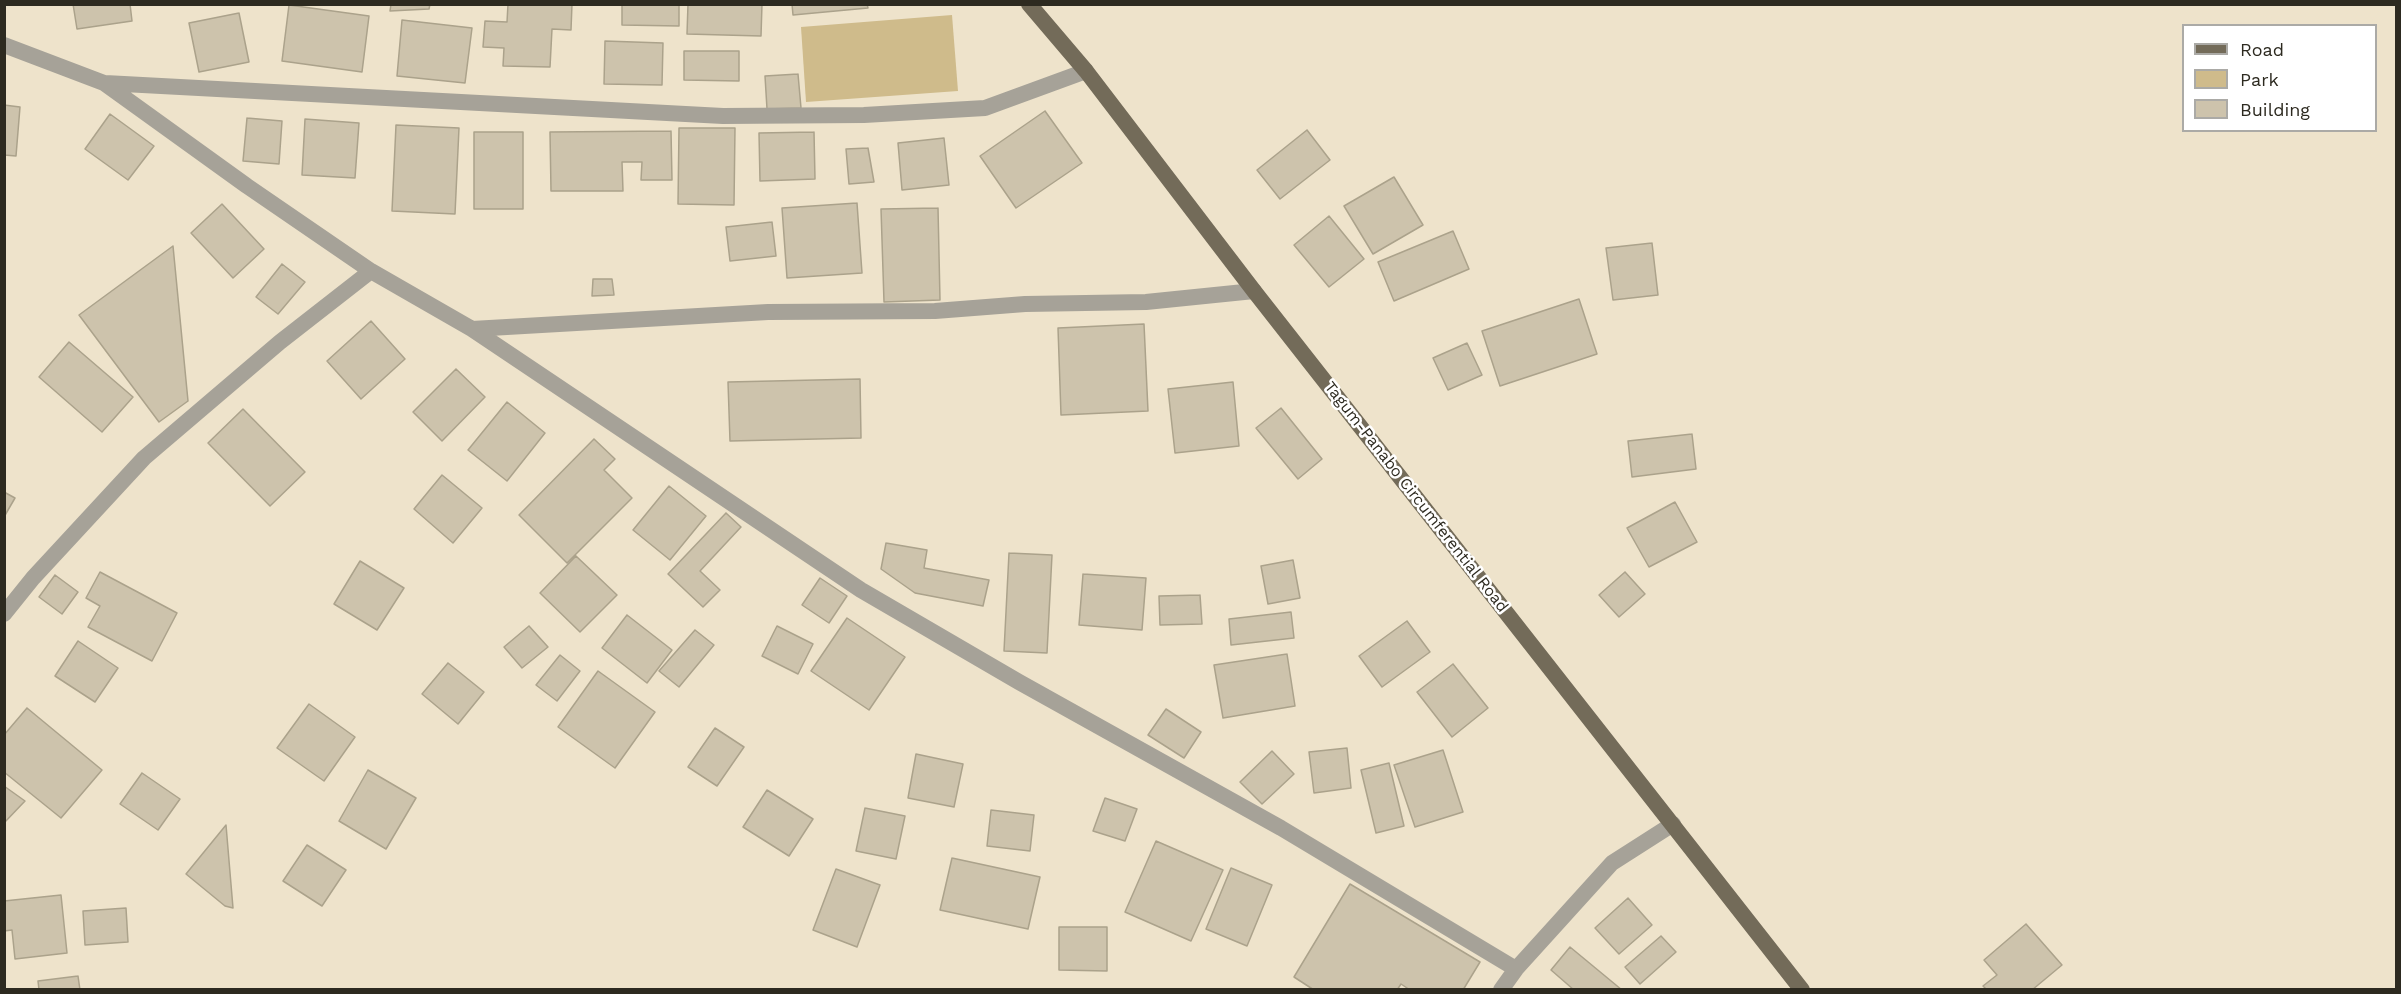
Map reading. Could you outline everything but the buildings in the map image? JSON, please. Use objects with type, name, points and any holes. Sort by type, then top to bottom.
[{"type":"main road","name":"Tagum-Panabo Circumferential Road","points":[[1029,4],[1086,71],[1254,291],[1802,990]]},
{"type":"street","points":[[4,45],[104,83],[247,186],[371,271],[472,329],[861,590],[1019,682],[1281,828],[1516,969]]},
{"type":"street","points":[[104,83],[723,116],[852,115],[985,108],[1086,71]]},
{"type":"street","points":[[4,614],[33,578],[144,458],[280,342],[371,271]]},
{"type":"street","points":[[472,329],[768,312],[935,311],[1025,304],[1146,302],[1254,291]]},
{"type":"street","points":[[1501,990],[1516,969],[1612,863],[1673,824]]},
{"type":"green space","points":[[952,15],[958,91],[806,102],[801,27]]}]
